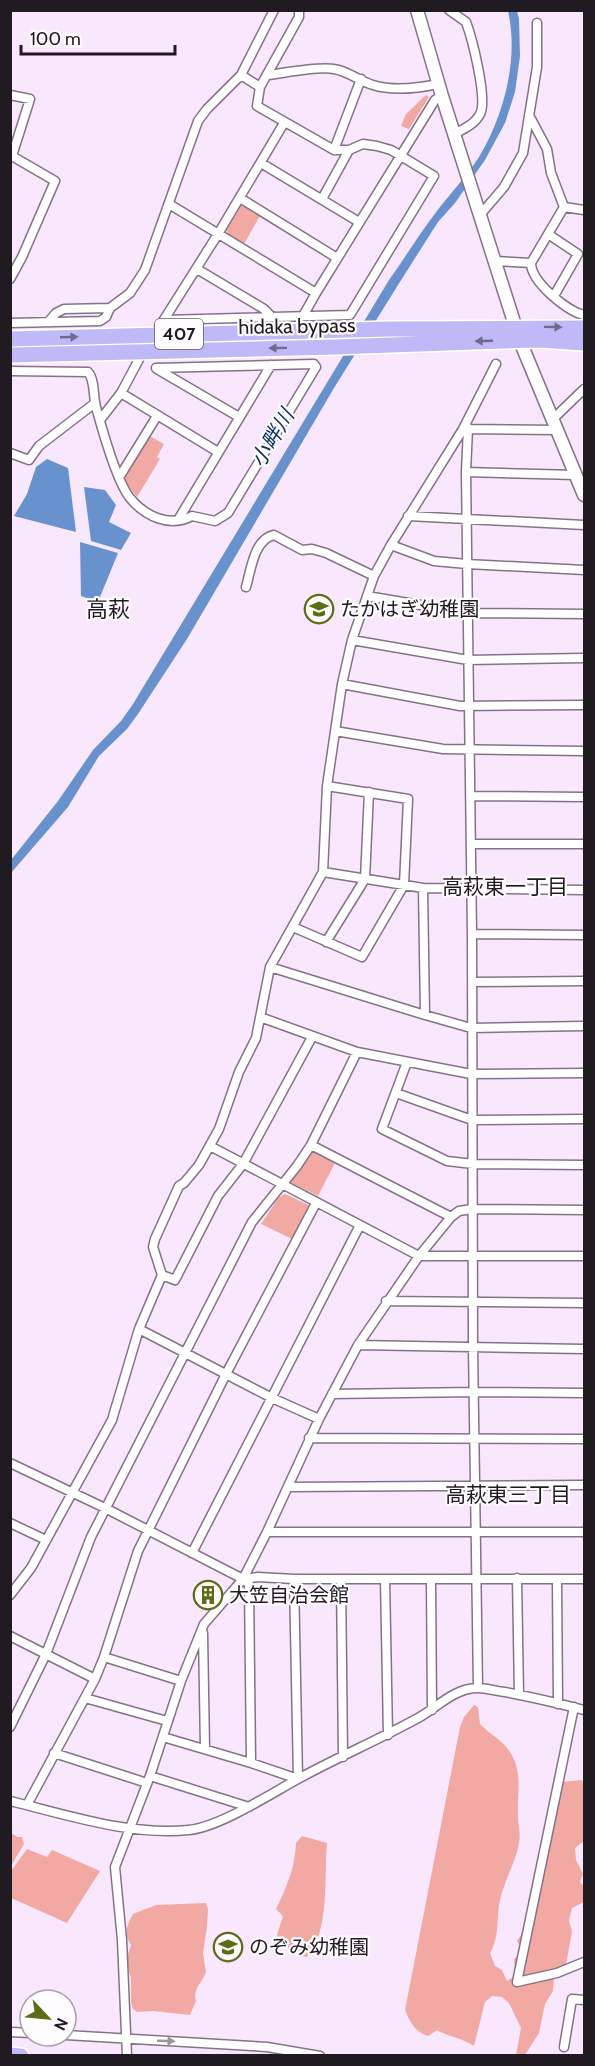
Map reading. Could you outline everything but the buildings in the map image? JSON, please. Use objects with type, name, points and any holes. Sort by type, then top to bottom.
[{"type":"highway","name":"hidaka bypass","points":[[10,355],[379,345],[585,328]]},
{"type":"highway","name":"hidaka bypass","points":[[10,339],[389,329],[519,334],[585,343]]},
{"type":"highway","points":[[10,2055],[21,2055]]},
{"type":"street","points":[[13,321],[100,321],[106,317],[110,308],[130,293],[145,270],[198,121],[241,75],[274,10]]},
{"type":"street","points":[[164,320],[350,315],[434,176],[392,150],[363,144],[349,150],[334,150],[257,106],[260,87],[299,17],[299,10]]},
{"type":"street","points":[[417,10],[440,90],[519,334],[585,495]]},
{"type":"street","points":[[449,10],[466,21],[477,60],[483,107],[479,116],[467,127],[454,134]]},
{"type":"street","points":[[480,215],[504,187],[523,153],[537,67],[537,23]]},
{"type":"street","points":[[268,75],[332,68],[348,73],[370,85],[440,90]]},
{"type":"street","points":[[241,75],[260,87]]},
{"type":"street","points":[[334,150],[361,80]]},
{"type":"street","points":[[303,316],[440,90]]},
{"type":"street","points":[[10,95],[30,99],[12,156],[55,181],[10,279]]},
{"type":"street","points":[[529,115],[547,148],[551,172],[564,207]]},
{"type":"street","points":[[100,420],[121,393],[143,352],[197,269],[284,123]]},
{"type":"street","points":[[322,199],[349,150]]},
{"type":"street","points":[[261,163],[359,222]]},
{"type":"street","points":[[240,198],[337,258]]},
{"type":"street","points":[[169,204],[316,293]]},
{"type":"street","points":[[564,207],[585,210]]},
{"type":"street","points":[[564,207],[531,263],[531,271],[554,296],[573,311],[585,315]]},
{"type":"street","points":[[548,234],[578,254],[554,296]]},
{"type":"street","points":[[494,261],[531,263]]},
{"type":"street","points":[[197,269],[264,309],[271,316]]},
{"type":"street","points":[[49,321],[56,313],[64,309],[110,308]]},
{"type":"street","points":[[10,371],[87,372],[91,375],[100,420],[130,498],[153,518],[163,521],[192,516],[215,521],[228,513],[316,367],[314,364],[156,368],[239,417]]},
{"type":"street","points":[[10,1595],[31,1569],[112,1420],[139,1329],[162,1275],[153,1247],[155,1239],[179,1186],[199,1165],[219,1129],[239,1072],[256,1038],[270,967],[323,873],[327,786],[342,684],[352,640],[374,576],[408,516],[466,429],[496,364]]},
{"type":"street","points":[[178,520],[271,365]]},
{"type":"street","points":[[466,429],[556,424],[585,389]]},
{"type":"street","points":[[121,393],[218,452]]},
{"type":"street","points":[[10,453],[29,460],[39,446],[95,403]]},
{"type":"street","points":[[120,476],[157,416]]},
{"type":"street","points":[[466,429],[478,1688]]},
{"type":"street","points":[[466,472],[576,475]]},
{"type":"street","points":[[408,516],[585,525]]},
{"type":"street","points":[[246,587],[256,552],[265,539],[274,535],[302,550],[312,549],[326,553],[374,576]]},
{"type":"street","points":[[391,545],[434,561],[585,570]]},
{"type":"street","points":[[367,596],[468,613],[585,614]]},
{"type":"street","points":[[352,640],[468,660],[585,658]]},
{"type":"street","points":[[342,684],[460,706],[585,705]]},
{"type":"street","points":[[335,731],[443,749],[585,751]]},
{"type":"street","points":[[293,927],[362,957],[404,885],[408,799],[327,786]]},
{"type":"street","points":[[327,942],[365,879],[369,792]]},
{"type":"street","points":[[471,796],[585,797]]},
{"type":"street","points":[[471,844],[585,844]]},
{"type":"street","points":[[323,873],[423,888],[585,890]]},
{"type":"street","points":[[423,888],[425,1015]]},
{"type":"street","points":[[472,934],[585,935]]},
{"type":"street","points":[[270,967],[471,1028],[585,1026]]},
{"type":"street","points":[[472,982],[585,981]]},
{"type":"street","points":[[260,1017],[357,1052],[471,1074],[585,1073]]},
{"type":"street","points":[[162,1275],[175,1280],[218,1196],[243,1164],[312,1037]]},
{"type":"street","points":[[10,1726],[46,1654],[91,1537],[252,1222],[311,1145],[357,1052]]},
{"type":"street","points":[[407,1062],[382,1129],[447,1161],[473,1164],[585,1165]]},
{"type":"street","points":[[396,1094],[472,1120],[585,1119]]},
{"type":"street","points":[[311,1145],[451,1217]]},
{"type":"street","points":[[210,1146],[419,1256],[585,1256]]},
{"type":"street","points":[[27,1805],[95,1679],[104,1658],[138,1551],[148,1530],[226,1374],[316,1203]]},
{"type":"street","points":[[127,2055],[122,1940],[115,1867],[131,1829],[181,1681],[204,1624],[243,1579],[267,1532],[309,1438],[358,1345],[386,1301],[451,1217],[459,1211],[472,1209],[585,1210]]},
{"type":"street","points":[[192,1553],[360,1226]]},
{"type":"street","points":[[386,1301],[585,1303]]},
{"type":"street","points":[[139,1329],[272,1398],[319,1419]]},
{"type":"street","points":[[358,1345],[585,1349]]},
{"type":"street","points":[[332,1394],[585,1393]]},
{"type":"street","points":[[309,1438],[585,1438]]},
{"type":"street","points":[[10,1463],[148,1530],[249,1584],[251,1762]]},
{"type":"street","points":[[288,1487],[585,1485]]},
{"type":"street","points":[[10,1523],[46,1540]]},
{"type":"street","points":[[267,1532],[585,1532]]},
{"type":"street","points":[[243,1579],[258,1577],[585,1579]]},
{"type":"street","points":[[517,1578],[519,1695]]},
{"type":"street","points":[[294,1579],[297,1779]]},
{"type":"street","points":[[341,1579],[343,1756]]},
{"type":"street","points":[[385,1579],[388,1735]]},
{"type":"street","points":[[430,1579],[432,1710]]},
{"type":"street","points":[[557,1579],[558,1704]]},
{"type":"street","points":[[203,1629],[205,1749]]},
{"type":"street","points":[[10,1636],[95,1679]]},
{"type":"street","points":[[104,1658],[181,1681]]},
{"type":"street","points":[[10,1801],[131,1829],[196,1829],[249,1807],[297,1779],[388,1735],[432,1710],[451,1695],[478,1688],[585,1710]]},
{"type":"street","points":[[85,1698],[167,1721]]},
{"type":"street","points":[[574,1707],[517,1982],[557,1973],[585,1962]]},
{"type":"street","points":[[163,1737],[251,1762],[297,1779]]},
{"type":"street","points":[[54,1753],[249,1807]]},
{"type":"street","points":[[564,2047],[572,1999],[585,2000]]},
{"type":"street","points":[[78,2036],[267,2047],[320,2055]]},
{"type":"shaded area","points":[[426,95],[429,97],[409,129],[401,126],[406,114]]},
{"type":"shaded area","points":[[245,205],[261,214],[244,244],[228,234],[226,230],[240,206]]},
{"type":"shaded area","points":[[148,435],[164,444],[157,457],[160,459],[137,497],[126,483],[124,476]]},
{"type":"shaded area","points":[[311,1149],[336,1161],[318,1196],[288,1181]]},
{"type":"shaded area","points":[[285,1194],[309,1205],[292,1239],[261,1224],[279,1197]]},
{"type":"shaded area","points":[[474,1705],[478,1707],[480,1724],[510,1752],[518,1775],[519,1843],[502,1893],[495,1940],[490,1953],[495,1966],[502,1970],[507,1981],[514,1977],[514,1959],[520,1954],[521,1948],[517,1941],[526,1927],[529,1897],[540,1857],[550,1844],[562,1782],[581,1780],[584,1783],[584,1841],[575,1848],[576,1860],[583,1874],[580,1882],[584,1886],[584,1902],[572,1908],[569,1921],[572,1931],[566,1965],[554,1978],[553,1991],[545,2004],[539,2033],[525,2055],[516,2055],[521,2028],[509,2003],[502,1997],[492,1996],[485,2002],[474,2046],[437,2030],[428,2036],[423,2034],[413,2026],[405,2010],[460,1727],[464,1717]]},
{"type":"shaded area","points":[[11,1833],[22,1837],[24,1844],[11,1866]]},
{"type":"shaded area","points":[[302,1836],[327,1843],[323,1919],[314,1947],[307,1957],[290,1949],[277,1935],[283,1916],[276,1909],[290,1877],[296,1843]]},
{"type":"shaded area","points":[[27,1849],[47,1857],[52,1850],[100,1871],[67,1923],[11,1898],[11,1871]]},
{"type":"shaded area","points":[[206,1903],[207,1927],[203,1953],[206,1972],[195,1993],[196,2001],[190,2015],[153,2011],[137,2012],[133,2009],[131,2002],[131,1978],[127,1957],[131,1945],[127,1937],[127,1930],[133,1914],[156,1905]]},
{"type":"water","points":[[508,11],[517,11],[519,19],[520,56],[515,92],[505,123],[485,160],[455,203],[438,222],[398,285],[334,388],[187,639],[138,714],[127,729],[99,756],[68,807],[11,873],[11,860],[58,801],[93,750],[121,721],[133,704],[389,280],[428,223],[479,157],[496,123],[507,86],[512,48]]},
{"type":"water","points":[[47,459],[68,468],[76,532],[14,516],[27,494],[36,467]]},
{"type":"water","points":[[84,487],[105,490],[116,505],[109,522],[131,533],[121,550],[91,541]]},
{"type":"water","points":[[80,542],[118,553],[98,602],[81,596]]},
{"type":"place","name":"たかはぎ幼稚園","points":[[319,609]]},
{"type":"place","name":"大笠自治会館","points":[[208,1595]]},
{"type":"place","name":"のぞみ幼稚園","points":[[228,1947]]},
{"type":"district","name":"高萩","points":[[108,609]]},
{"type":"district","name":"高萩東一丁目","points":[[505,886]]},
{"type":"district","name":"高萩東三丁目","points":[[508,1494]]},
{"type":"water label","name":"小畔川","points":[[272,438]]}]
